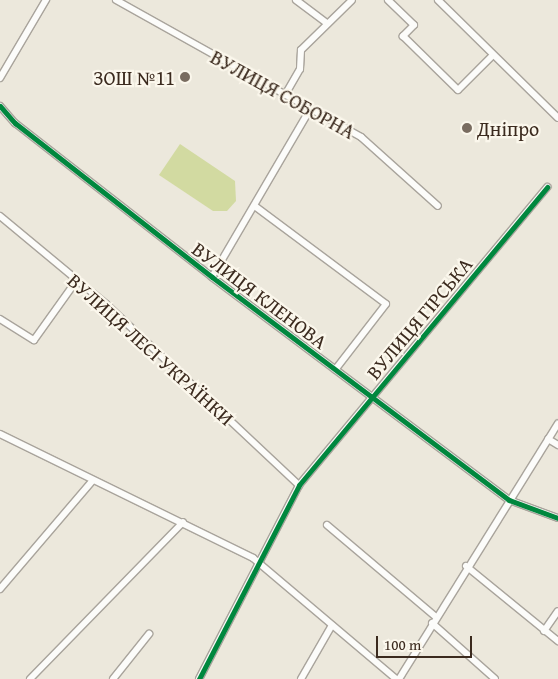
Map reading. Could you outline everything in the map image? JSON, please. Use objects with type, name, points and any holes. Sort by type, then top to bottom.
[{"type":"street","points":[[0,78],[46,0]]},
{"type":"street","name":"ВУЛИЦЯ СОБОРНА","points":[[116,0],[361,137],[438,206]]},
{"type":"street","points":[[296,0],[327,23]]},
{"type":"street","points":[[285,95],[300,69],[301,50],[352,0]]},
{"type":"street","points":[[388,0],[414,25],[404,36],[458,90],[493,55]]},
{"type":"street","points":[[438,0],[558,118]]},
{"type":"street","name":"ВУЛИЦЯ КЛЕНОВА","points":[[0,106],[15,123],[212,277],[508,500],[558,518]]},
{"type":"street","points":[[212,277],[256,207],[310,109]]},
{"type":"street","name":"ВУЛИЦЯ ГІРСЬКА","points":[[198,679],[299,485],[547,187]]},
{"type":"street","points":[[256,207],[386,304],[335,370]]},
{"type":"street","name":"ВУЛИЦЯ ЛЕСІ УКРАЇНКИ","points":[[0,216],[77,280],[299,485]]},
{"type":"street","points":[[0,319],[34,340],[77,280]]},
{"type":"street","points":[[0,434],[183,522],[258,562],[397,679],[466,566],[558,424]]},
{"type":"street","points":[[548,439],[558,445]]},
{"type":"street","points":[[1,587],[93,480]]},
{"type":"street","points":[[30,679],[183,522]]},
{"type":"street","points":[[327,525],[434,620],[495,679]]},
{"type":"street","points":[[466,566],[558,641]]},
{"type":"street","points":[[544,631],[558,611]]},
{"type":"street","points":[[301,679],[332,625]]},
{"type":"street","points":[[113,679],[149,634]]},
{"type":"green space","points":[[180,144],[235,181],[236,201],[227,211],[213,211],[159,175]]},
{"type":"cycle path","points":[[0,106],[15,123],[212,277],[509,500],[558,518]]},
{"type":"cycle path","points":[[199,679],[299,485],[547,187]]},
{"type":"place","name":"ЗОШ №11","points":[[185,77]]},
{"type":"place","name":"Дніпро","points":[[467,128]]}]
